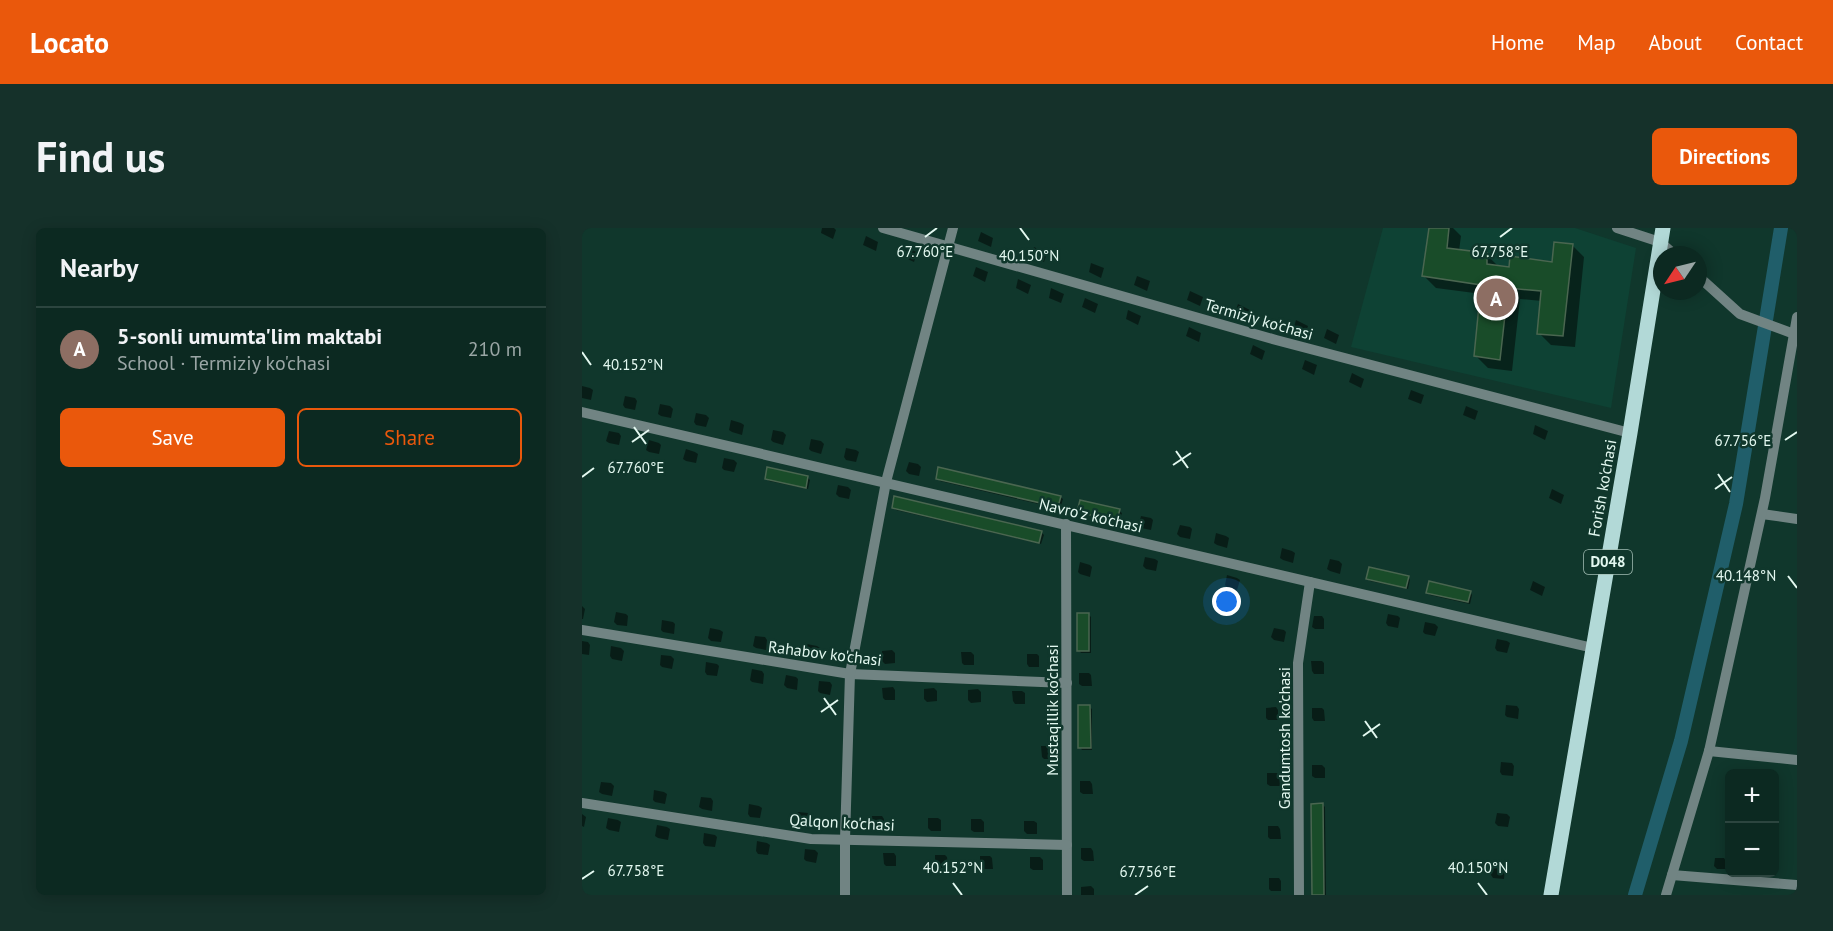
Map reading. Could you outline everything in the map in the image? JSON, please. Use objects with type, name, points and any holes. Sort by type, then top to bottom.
[{"type":"main road","name":"Forish ko'chasi","points":[[1551,895],[1662,235]]},
{"type":"street","name":"Termiziy ko'chasi","points":[[882,228],[1276,340],[1630,433]]},
{"type":"street","points":[[845,895],[844,840],[850,674],[886,482],[953,228]]},
{"type":"street","points":[[1617,228],[1662,235]]},
{"type":"street","points":[[1707,284],[1740,314],[1795,335]]},
{"type":"street","points":[[1666,895],[1709,751],[1762,514],[1797,317]]},
{"type":"street","name":"Navro'z ko'chasi","points":[[582,412],[1593,648]]},
{"type":"street","points":[[1762,514],[1797,519]]},
{"type":"street","name":"Mustaqillik ko'chasi","points":[[1066,524],[1067,895]]},
{"type":"street","name":"Gandumtosh ko'chasi","points":[[1299,895],[1298,663],[1310,582]]},
{"type":"street","name":"Rahabov ko'chasi","points":[[582,630],[850,674],[1067,683]]},
{"type":"street","points":[[1709,751],[1797,760]]},
{"type":"street","name":"Qalqon ko'chasi","points":[[582,803],[811,839],[1067,845]]},
{"type":"street","points":[[1672,875],[1797,885]]},
{"type":"shaded area","points":[[1383,228],[1575,228],[1636,248],[1611,408],[1351,347]]},
{"type":"building","points":[[1429,228],[1449,228],[1447,248],[1487,253],[1487,264],[1509,267],[1510,256],[1552,262],[1554,242],[1573,244],[1563,336],[1537,334],[1541,291],[1508,288],[1500,360],[1474,356],[1481,285],[1422,276]]},
{"type":"building","points":[[767,467],[808,476],[806,488],[765,479]]},
{"type":"building","points":[[938,467],[1061,496],[1058,507],[936,479]]},
{"type":"building","points":[[894,496],[1042,531],[1039,543],[892,508]]},
{"type":"building","points":[[1080,500],[1120,509],[1117,521],[1077,512]]},
{"type":"building","points":[[1369,567],[1409,576],[1406,588],[1366,579]]},
{"type":"building","points":[[1429,581],[1471,591],[1468,602],[1426,593]]},
{"type":"building","points":[[1077,613],[1089,613],[1089,651],[1077,651]]},
{"type":"building","points":[[1078,705],[1090,705],[1091,748],[1078,748]]},
{"type":"building","points":[[1323,803],[1324,895],[1312,895],[1311,804]]},
{"type":"waterway","points":[[1635,895],[1681,741],[1736,504],[1781,228]]},
{"type":"place","name":"5-sonli umumta'lim maktabi","points":[[1496,298]]}]
